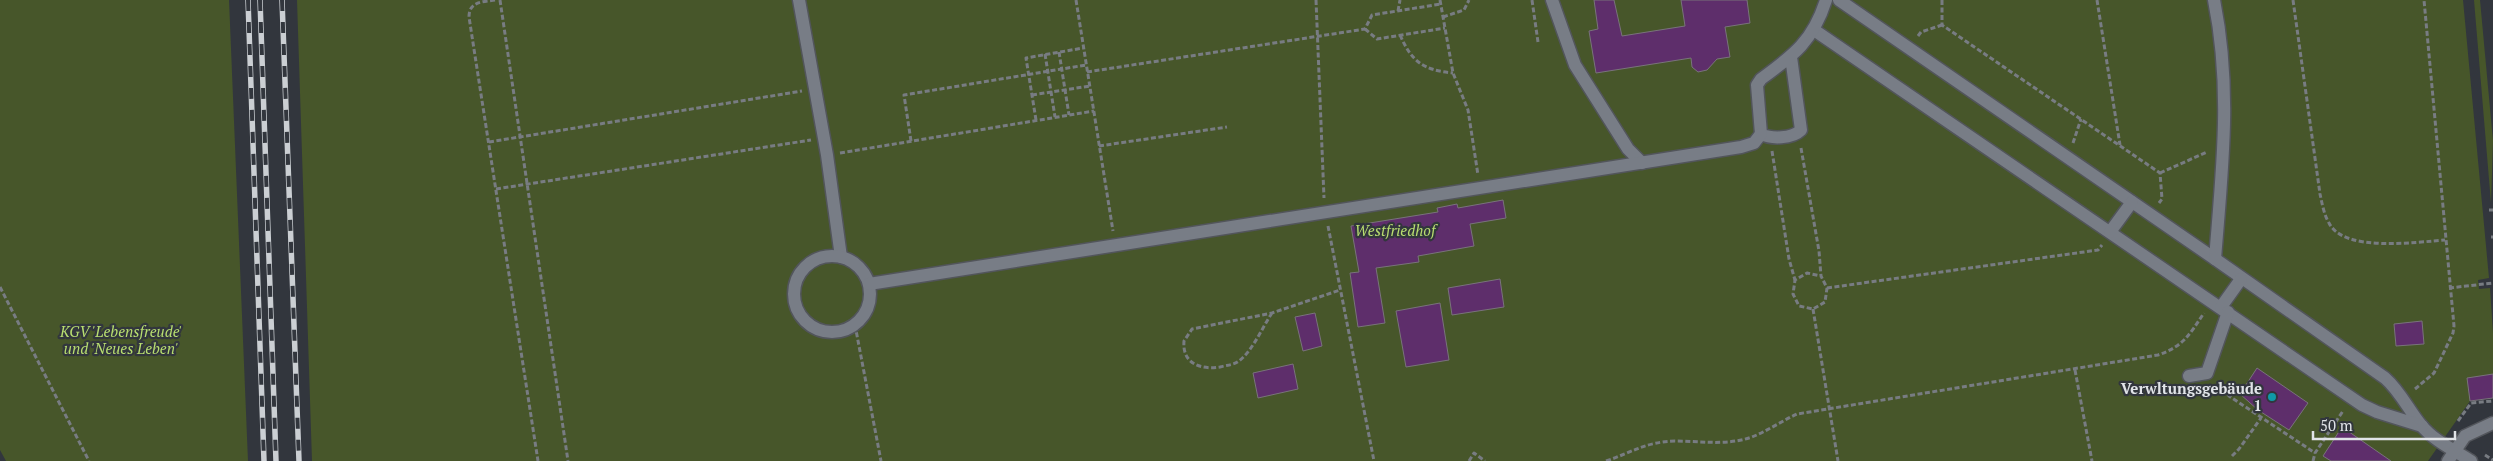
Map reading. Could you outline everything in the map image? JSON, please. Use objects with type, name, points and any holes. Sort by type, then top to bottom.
[{"type":"street","points":[[799,0],[827,156],[841,257]]},
{"type":"street","points":[[1552,0],[1575,65],[1628,149],[1642,163]]},
{"type":"street","points":[[1765,136],[1756,92],[1758,83],[1791,57],[1814,30],[1826,0]]},
{"type":"street","points":[[1839,0],[2215,258],[2241,279],[2385,378],[2422,426],[2452,456],[2471,461]]},
{"type":"street","points":[[2214,0],[2224,66],[2226,116],[2215,258]]},
{"type":"street","points":[[1814,30],[2352,398],[2377,412],[2422,426]]},
{"type":"street","points":[[869,284],[1325,211],[1642,163],[1746,146],[1765,136],[1799,133],[1801,125],[1791,57]]},
{"type":"street","points":[[2110,232],[2132,202]]},
{"type":"street","points":[[828,256],[841,257],[854,263],[864,272],[869,284],[870,303],[864,315],[855,325],[836,332],[823,331],[806,322],[798,312],[794,299],[797,280],[808,264],[828,256]]},
{"type":"street","points":[[2189,376],[2207,373],[2220,307],[2241,279]]},
{"type":"street","points":[[2452,456],[2469,432],[2493,423]]},
{"type":"path","points":[[495,0],[475,4],[469,11],[538,461]]},
{"type":"path","points":[[500,0],[568,461]]},
{"type":"path","points":[[1076,0],[1115,244]]},
{"type":"path","points":[[1316,0],[1325,211],[1374,461]]},
{"type":"path","points":[[1398,11],[1400,0]]},
{"type":"path","points":[[1443,17],[1464,10],[1469,0]]},
{"type":"path","points":[[1532,0],[1538,42]]},
{"type":"path","points":[[1942,0],[1942,25]]},
{"type":"path","points":[[2097,0],[2120,146]]},
{"type":"path","points":[[2293,0],[2320,194],[2329,224],[2351,240],[2379,244],[2445,240]]},
{"type":"path","points":[[2403,400],[2434,373],[2453,333],[2424,0]]},
{"type":"path","points":[[1365,29],[1372,15],[1440,2],[1453,73],[1468,110],[1480,188]]},
{"type":"path","points":[[1910,49],[1921,32],[1942,25]]},
{"type":"path","points":[[1942,25],[2160,173]]},
{"type":"path","points":[[1365,29],[1377,39],[1445,28]]},
{"type":"path","points":[[1087,72],[1318,38],[1365,29]]},
{"type":"path","points":[[1400,35],[1408,54],[1435,71],[1453,73]]},
{"type":"path","points":[[1036,120],[1026,58],[1083,48]]},
{"type":"path","points":[[1059,52],[1069,115]]},
{"type":"path","points":[[1044,54],[1055,117]]},
{"type":"path","points":[[911,141],[904,95],[1086,65]]},
{"type":"path","points":[[1032,96],[1090,86]]},
{"type":"path","points":[[488,142],[815,89]]},
{"type":"path","points":[[827,156],[1094,111]]},
{"type":"path","points":[[2068,158],[2081,119]]},
{"type":"path","points":[[1099,146],[1227,127]]},
{"type":"path","points":[[1765,136],[1788,259],[1795,280],[1793,294],[1799,306],[1813,309],[1825,302],[1828,288],[1820,276],[1819,251],[1799,133]]},
{"type":"path","points":[[496,189],[824,138]]},
{"type":"path","points":[[2160,173],[2224,144]]},
{"type":"path","points":[[2150,215],[2162,199],[2160,173]]},
{"type":"path","points":[[1828,288],[2098,250],[2110,232]]},
{"type":"path","points":[[1795,280],[1807,273],[1820,276]]},
{"type":"path","points":[[2450,288],[2493,283]]},
{"type":"path","points":[[0,287],[89,461]]},
{"type":"path","points":[[1272,313],[1246,354],[1236,363],[1206,368],[1196,366],[1188,359],[1184,341],[1192,328],[1272,313],[1340,290]]},
{"type":"path","points":[[1606,461],[1639,446],[1654,443],[1676,441],[1722,443],[1752,437],[1797,414],[2149,357],[2177,348],[2220,307]]},
{"type":"path","points":[[1813,309],[1838,461]]},
{"type":"path","points":[[855,325],[881,461]]},
{"type":"path","points":[[2075,370],[2092,461]]},
{"type":"path","points":[[2207,373],[2218,378],[2229,396],[2315,453]]},
{"type":"path","points":[[2313,461],[2315,453],[2352,398]]},
{"type":"path","points":[[2232,456],[2240,449],[2261,418]]},
{"type":"path","points":[[1468,461],[1474,453],[1484,461]]},
{"type":"green space","name":"KGV 'Lebensfreude' und 'Neues Leben'","points":[[0,0],[229,0],[248,461],[6,461],[0,450]]},
{"type":"green space","name":"Westfriedhof","points":[[297,0],[2463,0],[2489,278],[2478,280],[2479,289],[2490,288],[2493,333],[2493,398],[2470,401],[2428,461],[312,461]]},
{"type":"green space","points":[[2474,0],[2480,0],[2493,141],[2491,203]]},
{"type":"building","points":[[1594,0],[1614,0],[1622,36],[1685,26],[1681,0],[1747,0],[1750,23],[1725,27],[1730,57],[1717,59],[1707,70],[1698,72],[1692,67],[1691,58],[1596,73],[1589,31],[1598,29]]},
{"type":"building","points":[[1503,200],[1506,218],[1470,224],[1474,246],[1418,256],[1419,262],[1376,268],[1385,323],[1358,327],[1350,273],[1359,272],[1351,226],[1438,212],[1437,208],[1457,204],[1458,208]]},
{"type":"building","points":[[1500,279],[1504,307],[1452,315],[1448,288]]},
{"type":"building","points":[[1440,303],[1449,360],[1406,367],[1396,311]]},
{"type":"building","points":[[1315,313],[1322,346],[1303,351],[1295,317]]},
{"type":"building","points":[[2422,321],[2424,344],[2396,346],[2394,324]]},
{"type":"building","points":[[1293,364],[1298,389],[1258,398],[1253,373]]},
{"type":"building","name":"Verwltungsgebäude 1","points":[[2257,368],[2308,403],[2289,430],[2258,410],[2240,394]]},
{"type":"building","points":[[2493,374],[2493,398],[2470,401],[2467,378]]},
{"type":"building","points":[[2342,427],[2391,461],[2331,461],[2323,456]]},
{"type":"railway","points":[[248,0],[264,461]]},
{"type":"railway","points":[[260,0],[276,461]]},
{"type":"railway","points":[[282,0],[299,461]]},
{"type":"place","name":"Verwltungsgebäude 1","points":[[2272,397]]}]
